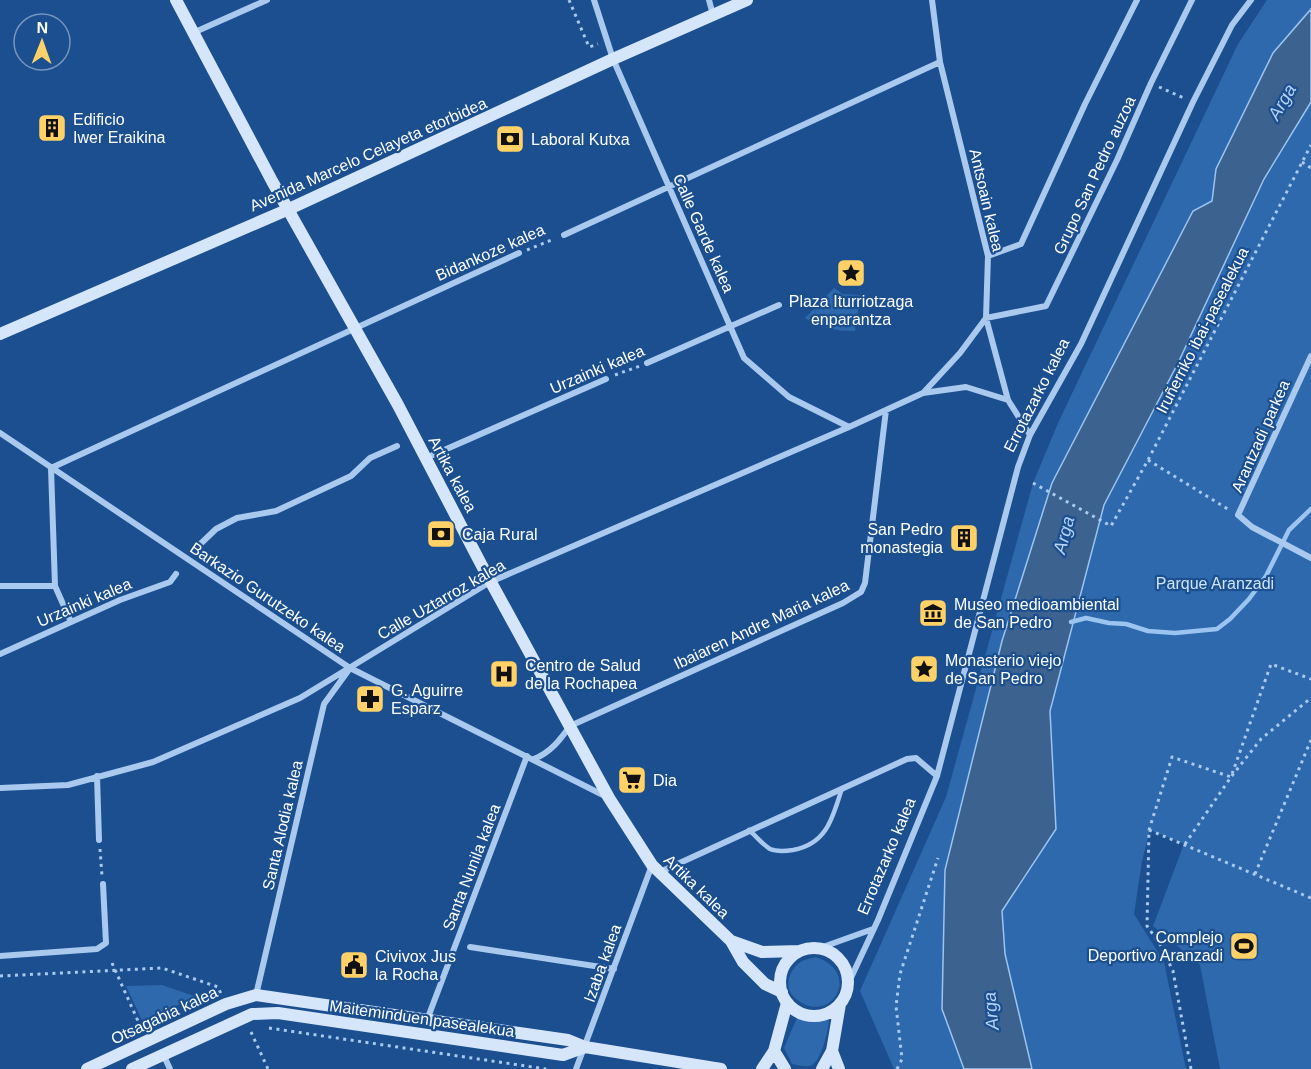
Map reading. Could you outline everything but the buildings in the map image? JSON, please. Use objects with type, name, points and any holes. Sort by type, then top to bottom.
[{"type":"street","name":"Artika kalea","points":[[176,0],[272,181],[355,327],[490,582],[609,798],[656,869],[731,941],[743,962],[765,984],[785,998]]},
{"type":"street","points":[[195,32],[267,0]]},
{"type":"street","name":"Calle Garde kalea","points":[[594,0],[613,59],[744,358],[789,397],[849,427]]},
{"type":"street","points":[[709,0],[714,15]]},
{"type":"street","name":"Avenida Marcelo Celayeta etorbidea","points":[[0,334],[289,209],[613,59],[747,0]]},
{"type":"street","name":"Antsoain kalea","points":[[932,0],[940,62],[988,256],[986,318],[1008,400],[1030,435]]},
{"type":"street","points":[[988,256],[1021,244],[1085,104],[1137,0]]},
{"type":"street","name":"Grupo San Pedro auzoa","points":[[986,318],[1046,306],[1118,160],[1151,83],[1191,0]]},
{"type":"street","name":"Errotazarko kalea","points":[[849,982],[937,776],[1017,467],[1030,435],[1081,344],[1193,102],[1232,25],[1251,0]]},
{"type":"street","name":"Bidankoze kalea","points":[[564,235],[940,62]]},
{"type":"street","name":"Bidankoze kalea","points":[[51,468],[519,253]]},
{"type":"street","name":"Urzainki kalea","points":[[647,363],[779,305]]},
{"type":"street","name":"Calle Uztarroz kalea","points":[[923,393],[960,353],[986,318]]},
{"type":"street","name":"Arantzadi parkea","points":[[1311,356],[1238,515],[1252,527],[1311,558]]},
{"type":"street","name":"Urzainki kalea","points":[[426,458],[606,379]]},
{"type":"street","name":"Calle Uztarroz kalea","points":[[0,788],[68,785],[153,762],[300,698],[490,582],[923,393],[966,387],[1008,400]]},
{"type":"street","name":"Ibaiaren Andre Maria kalea","points":[[570,726],[843,603],[861,592],[865,583],[886,410]]},
{"type":"street","name":"Barkazio Gurutzeko kalea","points":[[0,433],[350,668],[609,798]]},
{"type":"street","points":[[194,551],[216,529],[237,518],[276,511],[351,476],[370,458],[397,446]]},
{"type":"street","points":[[51,468],[55,586],[71,622]]},
{"type":"street","name":"Urzainki kalea","points":[[0,654],[120,600],[170,582],[176,574]]},
{"type":"street","points":[[0,586],[55,586]]},
{"type":"street","name":"Santa Alodia kalea","points":[[256,996],[324,704],[350,668]]},
{"type":"street","points":[[534,759],[546,754],[560,741],[570,726]]},
{"type":"street","name":"Santa Nunila kalea","points":[[427,1021],[527,756]]},
{"type":"street","points":[[656,869],[907,759],[916,758],[937,776]]},
{"type":"street","points":[[97,777],[99,840]]},
{"type":"street","name":"Izaba kalea","points":[[576,1069],[614,969],[656,869]]},
{"type":"street","points":[[0,956],[97,949],[106,943],[103,884]]},
{"type":"street","name":"Errotazarko kalea","points":[[820,948],[873,929]]},
{"type":"street","name":"Artika kalea","points":[[731,941],[762,952],[800,951]]},
{"type":"street","points":[[470,947],[614,969]]},
{"type":"street","points":[[809,948],[820,948],[831,952],[840,960],[847,971],[849,982],[840,1004],[831,1012],[819,1016],[807,1015],[796,1011],[785,998],[780,980],[783,969],[790,958],[809,948]]},
{"type":"street","name":"Maiteminduen pasealekua","points":[[256,996],[568,1040],[585,1047],[721,1069]]},
{"type":"street","name":"Otsagabia kalea","points":[[87,1069],[226,1004],[256,996]]},
{"type":"street","points":[[762,1069],[774,1052],[785,998]]},
{"type":"street","points":[[822,1069],[832,1051],[840,1004]]},
{"type":"street","name":"Maiteminduen pasealekua","points":[[254,1020],[278,1013],[563,1055],[585,1047]]},
{"type":"street","points":[[132,1069],[163,1054],[254,1020]]},
{"type":"street","points":[[832,1051],[839,1069]]},
{"type":"street","points":[[774,1052],[785,1069]]},
{"type":"street","points":[[163,1054],[170,1069]]},
{"type":"lane","points":[[749,830],[771,849],[779,851],[806,848],[819,839],[826,830],[834,815],[842,788]]},
{"type":"path","points":[[569,0],[590,47],[607,41]]},
{"type":"path","points":[[1151,83],[1193,102]]},
{"type":"path","name":"Iruñerriko ibai-pasealekua","points":[[1032,483],[1110,526],[1148,460],[1311,144]]},
{"type":"path","points":[[1302,162],[1311,168]]},
{"type":"path","name":"Bidankoze kalea","points":[[519,253],[564,235]]},
{"type":"path","name":"Urzainki kalea","points":[[606,379],[647,363]]},
{"type":"path","points":[[1148,460],[1238,515]]},
{"type":"path","points":[[1231,777],[1271,664],[1311,679]]},
{"type":"path","points":[[1185,844],[1231,777],[1261,739],[1311,698]]},
{"type":"path","points":[[1256,874],[1311,740]]},
{"type":"path","points":[[1191,1069],[1173,971],[1160,944],[1147,926],[1149,830],[1172,757],[1231,777]]},
{"type":"path","points":[[1149,830],[1311,898]]},
{"type":"path","points":[[99,840],[103,884]]},
{"type":"path","points":[[897,1069],[902,1059],[896,1006],[900,974],[938,858]]},
{"type":"path","points":[[112,963],[142,1030]]},
{"type":"path","points":[[0,976],[162,968],[218,987],[221,994]]},
{"type":"path","points":[[245,1028],[254,1020]]},
{"type":"path","name":"Maiteminduen pasealekua","points":[[267,1028],[546,1069]]},
{"type":"path","points":[[251,1032],[268,1069]]},
{"type":"green space","points":[[1267,0],[1311,0],[1311,9],[1273,53],[1216,169],[1212,201],[1193,211],[1054,480],[1002,641],[945,870],[942,1009],[964,1069],[894,1069],[860,991],[946,797],[1033,483],[1058,423],[1238,44]]},
{"type":"green space","name":"Parque Aranzadi","points":[[1311,102],[1311,1069],[1220,1069],[1200,965],[1153,926],[1184,844],[1150,830],[1142,861],[1134,914],[1164,962],[1186,1069],[1032,1069],[1005,954],[1002,911],[1056,829],[1050,711],[1104,504],[1178,363],[1264,179]]},
{"type":"green space","points":[[834,288],[843,294],[860,295],[855,331],[829,328],[805,318]]},
{"type":"green space","points":[[816,957],[831,965],[838,975],[839,986],[836,996],[828,1003],[818,1007],[806,1005],[793,996],[788,987],[789,977],[794,968],[804,960]]},
{"type":"green space","points":[[162,985],[197,997],[142,1020],[126,986]]},
{"type":"green space","points":[[797,1018],[806,1020],[829,1018],[822,1050],[816,1062],[810,1066],[792,1064],[784,1048]]},
{"type":"water","name":"Arga","points":[[1311,9],[1311,102],[1264,179],[1178,363],[1104,505],[1050,711],[1056,829],[1002,911],[1005,954],[1032,1069],[964,1069],[942,1009],[945,870],[1002,641],[1052,483],[1193,211],[1212,201],[1216,169],[1273,53]]},
{"type":"waterway","points":[[1071,622],[1086,618],[1126,624],[1148,631],[1175,633],[1217,629],[1249,599],[1266,576],[1289,530],[1311,509]]},
{"type":"place","name":"Edificio Iwer Eraikina","points":[[52,128]]},
{"type":"place","name":"Laboral Kutxa","points":[[510,139]]},
{"type":"place","name":"Plaza Iturriotzaga enparantza","points":[[851,273]]},
{"type":"place","name":"Caja Rural","points":[[441,534]]},
{"type":"place","name":"San Pedro monastegia","points":[[964,538]]},
{"type":"place","name":"Museo medioambiental de San Pedro","points":[[933,613]]},
{"type":"place","name":"Monasterio viejo de San Pedro","points":[[924,669]]},
{"type":"place","name":"Centro de Salud de la Rochapea","points":[[504,674]]},
{"type":"place","name":"G. Aguirre Esparz","points":[[370,699]]},
{"type":"place","name":"Dia","points":[[632,780]]},
{"type":"place","name":"Complejo Deportivo Aranzadi","points":[[1244,946]]},
{"type":"place","name":"Civivox Jus la Rocha","points":[[354,965]]}]
